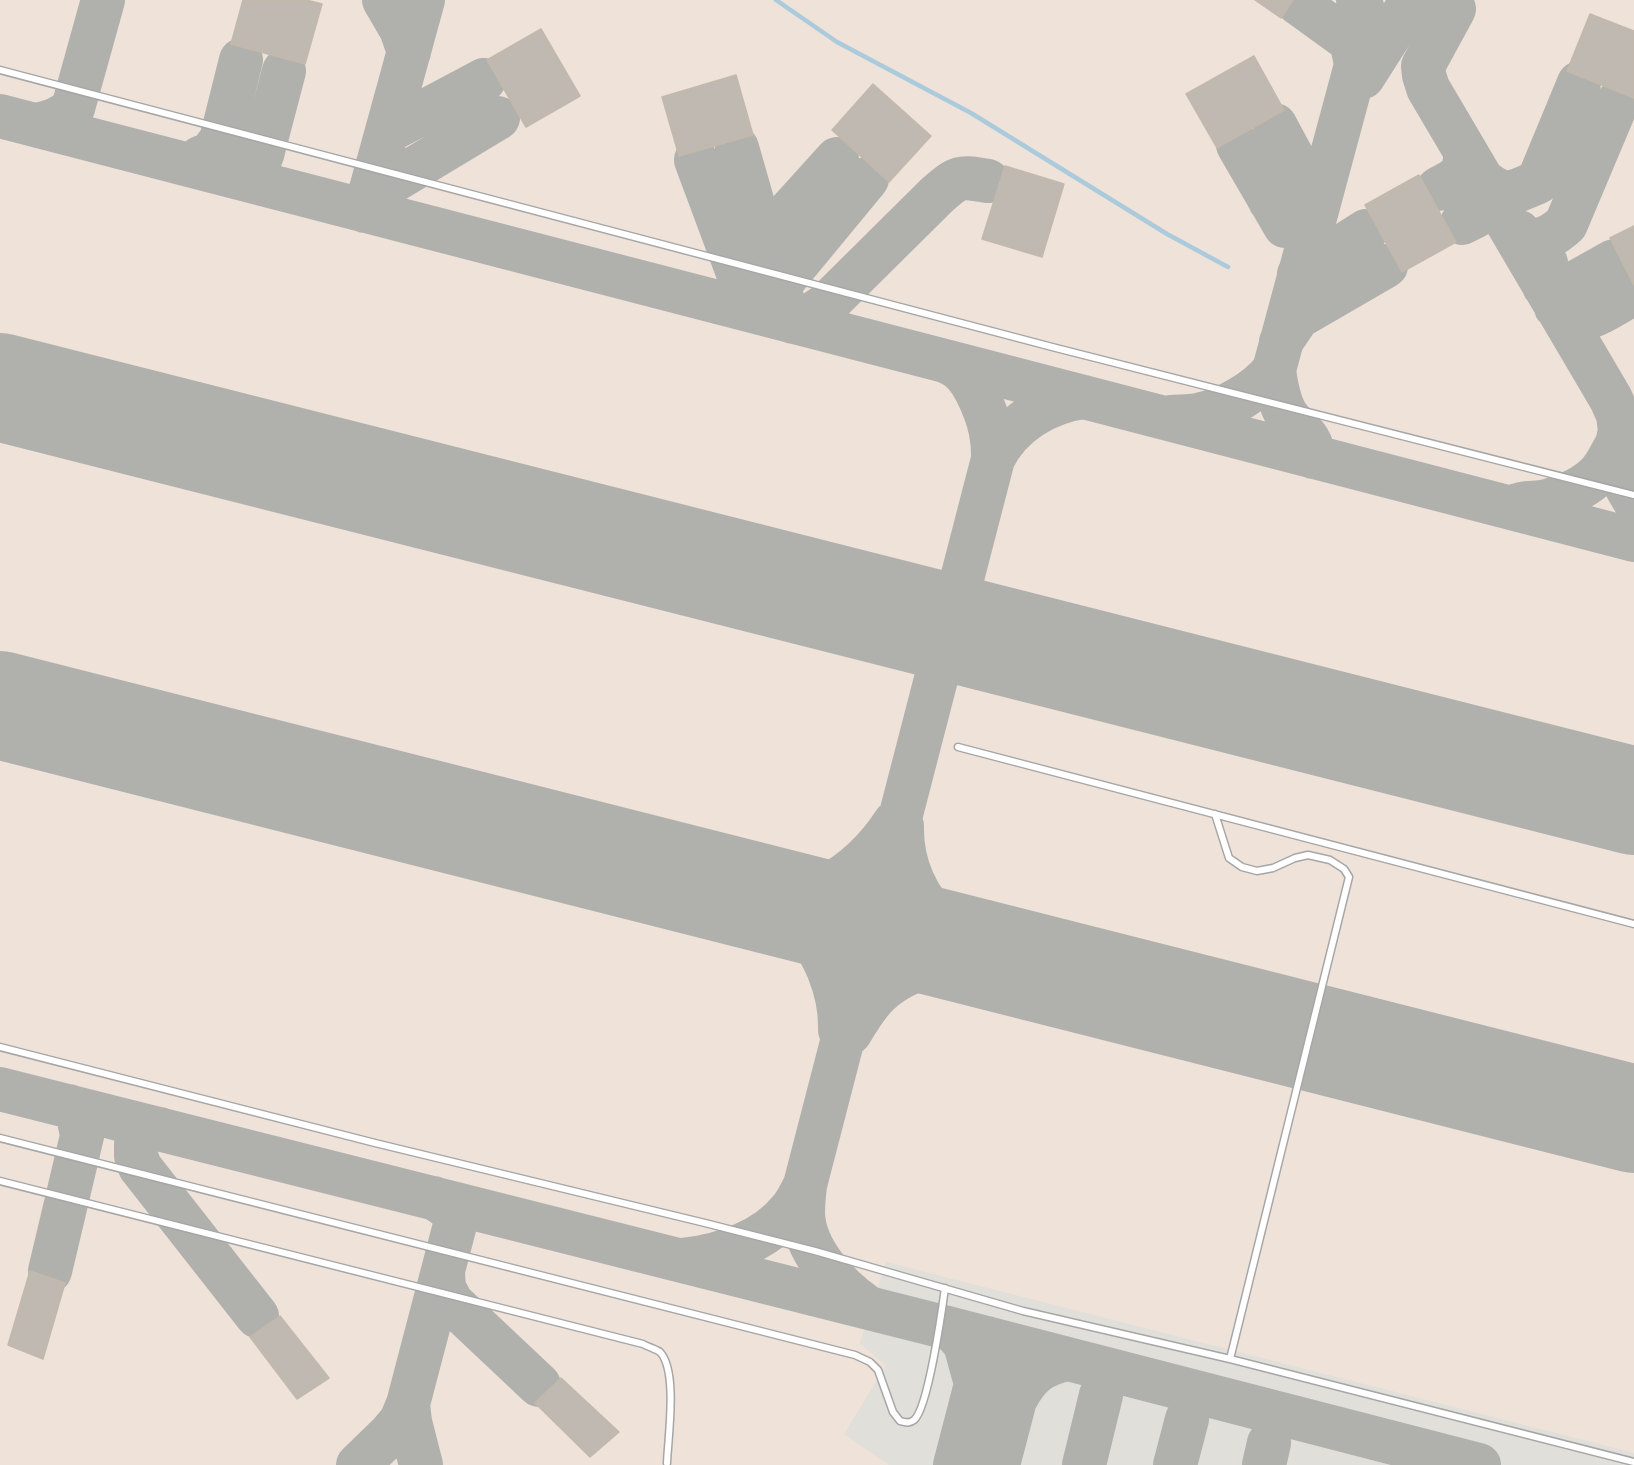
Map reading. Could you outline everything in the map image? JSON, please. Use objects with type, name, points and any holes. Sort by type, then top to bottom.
[{"type":"lane","points":[[0,70],[1056,348],[1634,495]]},
{"type":"lane","points":[[958,747],[1634,924]]},
{"type":"lane","points":[[1215,814],[1229,858],[1242,867],[1257,871],[1273,868],[1308,855],[1330,860],[1344,868],[1349,877],[1230,1359]]},
{"type":"lane","points":[[0,1047],[386,1146],[815,1251],[1023,1311],[1230,1359],[1634,1462]]},
{"type":"lane","points":[[0,1138],[855,1355],[870,1362],[878,1370],[893,1412],[900,1421],[908,1423],[919,1414],[923,1402],[940,1326],[945,1288]]},
{"type":"lane","points":[[0,1181],[643,1344],[659,1352],[667,1366],[671,1383],[667,1463]]},
{"type":"shaded area","points":[[0,0],[1634,0],[1634,1465],[0,1465]]},
{"type":"shaded area","points":[[886,1262],[1634,1453],[1634,1465],[889,1465],[844,1434],[886,1366],[860,1343]]},
{"type":"building","points":[[243,0],[306,0],[322,4],[305,64],[231,44]]},
{"type":"building","points":[[1255,0],[1293,0],[1281,18]]},
{"type":"building","points":[[1590,14],[1634,31],[1634,98],[1567,71]]},
{"type":"building","points":[[541,29],[580,96],[526,127],[487,60]]},
{"type":"building","points":[[1254,56],[1284,110],[1217,148],[1186,94]]},
{"type":"building","points":[[736,75],[753,135],[679,156],[662,97]]},
{"type":"building","points":[[873,84],[931,136],[889,182],[832,130]]},
{"type":"building","points":[[1005,166],[1064,184],[1042,257],[982,239]]},
{"type":"building","points":[[1419,175],[1456,242],[1402,272],[1365,205]]},
{"type":"building","points":[[1634,226],[1634,285],[1610,238]]},
{"type":"building","points":[[30,1271],[65,1283],[43,1359],[8,1345]]},
{"type":"building","points":[[280,1316],[329,1378],[297,1399],[250,1337]]},
{"type":"building","points":[[561,1378],[619,1432],[590,1457],[535,1403]]},
{"type":"waterway","points":[[776,0],[837,42],[971,113],[1167,234],[1228,267]]},
{"type":"taxiway","points":[[35,125],[64,115],[73,108],[103,0]]},
{"type":"taxiway","points":[[384,0],[401,29],[409,52]]},
{"type":"taxiway","points":[[365,211],[423,0]]},
{"type":"taxiway","points":[[1170,417],[1198,415],[1219,409],[1250,392],[1274,370],[1363,39],[1365,19],[1358,0]]},
{"type":"taxiway","points":[[1363,77],[1412,0]]},
{"type":"taxiway","points":[[1298,3],[1352,44],[1356,65]]},
{"type":"taxiway","points":[[1454,9],[1423,66],[1428,88],[1611,399],[1618,415],[1620,431]]},
{"type":"taxiway","points":[[200,158],[210,154],[221,140],[241,60]]},
{"type":"taxiway","points":[[221,140],[222,152],[240,178],[262,155],[284,71]]},
{"type":"taxiway","points":[[388,131],[484,80]]},
{"type":"taxiway","points":[[1481,179],[1503,192],[1515,191],[1538,182],[1579,83]]},
{"type":"taxiway","points":[[1519,232],[1521,237],[1539,240],[1551,235],[1566,224],[1617,103]]},
{"type":"taxiway","points":[[0,116],[945,361]]},
{"type":"taxiway","points":[[372,187],[390,183],[498,118]]},
{"type":"taxiway","points":[[1270,201],[1282,210],[1300,216],[1306,215],[1318,205],[1275,125]]},
{"type":"taxiway","points":[[1238,145],[1285,226]]},
{"type":"taxiway","points":[[737,148],[777,288],[793,322],[826,305],[950,184],[965,178],[988,181]]},
{"type":"taxiway","points":[[1438,189],[1462,172],[1465,152]]},
{"type":"taxiway","points":[[768,257],[770,233],[837,159]]},
{"type":"taxiway","points":[[696,160],[741,281],[735,294],[723,303]]},
{"type":"taxiway","points":[[1462,223],[1484,211],[1486,207],[1486,187],[1472,177]]},
{"type":"taxiway","points":[[777,288],[867,179]]},
{"type":"taxiway","points":[[1299,274],[1366,231]]},
{"type":"taxiway","points":[[1546,263],[1544,286],[1555,291],[1562,290],[1614,261]]},
{"type":"taxiway","points":[[1281,342],[1298,317],[1386,266]]},
{"type":"taxiway","points":[[1559,294],[1556,307],[1568,317],[1576,320],[1595,315],[1629,296]]},
{"type":"taxiway","points":[[1084,397],[1070,400],[1056,404],[1019,425],[1000,446],[993,459],[991,431],[981,401],[964,374],[945,361],[1634,540]]},
{"type":"taxiway","points":[[1274,370],[1282,406],[1288,417],[1308,439],[1313,450],[1313,457]]},
{"type":"taxiway","points":[[1620,431],[1617,451],[1618,467],[1634,500]]},
{"type":"taxiway","points":[[1515,506],[1554,499],[1583,486],[1600,472],[1617,444]]},
{"type":"taxiway","points":[[866,1306],[834,1278],[809,1240],[803,1213],[805,1185],[993,459]]},
{"type":"taxiway","points":[[752,896],[797,898],[824,888],[864,860],[895,822]]},
{"type":"taxiway","points":[[902,826],[904,854],[913,880],[926,905],[950,931],[992,957]]},
{"type":"taxiway","points":[[752,896],[793,920],[814,942],[834,985],[840,1015],[840,1030]]},
{"type":"taxiway","points":[[850,1033],[874,998],[899,978],[929,966],[992,957]]},
{"type":"taxiway","points":[[0,1089],[940,1326],[1479,1465]]},
{"type":"taxiway","points":[[50,1271],[82,1136],[78,1115],[69,1106]]},
{"type":"taxiway","points":[[160,1129],[146,1131],[136,1144],[136,1156],[140,1167],[257,1316]]},
{"type":"taxiway","points":[[683,1260],[728,1251],[756,1238],[781,1220],[791,1209],[805,1185]]},
{"type":"taxiway","points":[[358,1465],[401,1421],[408,1404],[456,1221],[449,1208],[434,1198]]},
{"type":"taxiway","points":[[443,1273],[444,1288],[452,1303],[539,1385]]},
{"type":"taxiway","points":[[953,1330],[965,1344],[976,1384],[987,1366],[1000,1354],[1019,1347]]},
{"type":"taxiway","points":[[987,1338],[996,1345],[1010,1364],[1014,1379],[1015,1400],[1030,1377],[1036,1372],[1050,1364],[1068,1359]]},
{"type":"taxiway","points":[[955,1465],[976,1384]]},
{"type":"taxiway","points":[[1084,1465],[1101,1395]]},
{"type":"taxiway","points":[[998,1465],[1015,1400]]},
{"type":"taxiway","points":[[408,1404],[421,1465]]},
{"type":"taxiway","points":[[1175,1465],[1187,1419]]},
{"type":"taxiway","points":[[1264,1465],[1269,1443]]},
{"type":"runway","points":[[0,387],[1634,801]]},
{"type":"runway","points":[[0,705],[1634,1119]]}]
